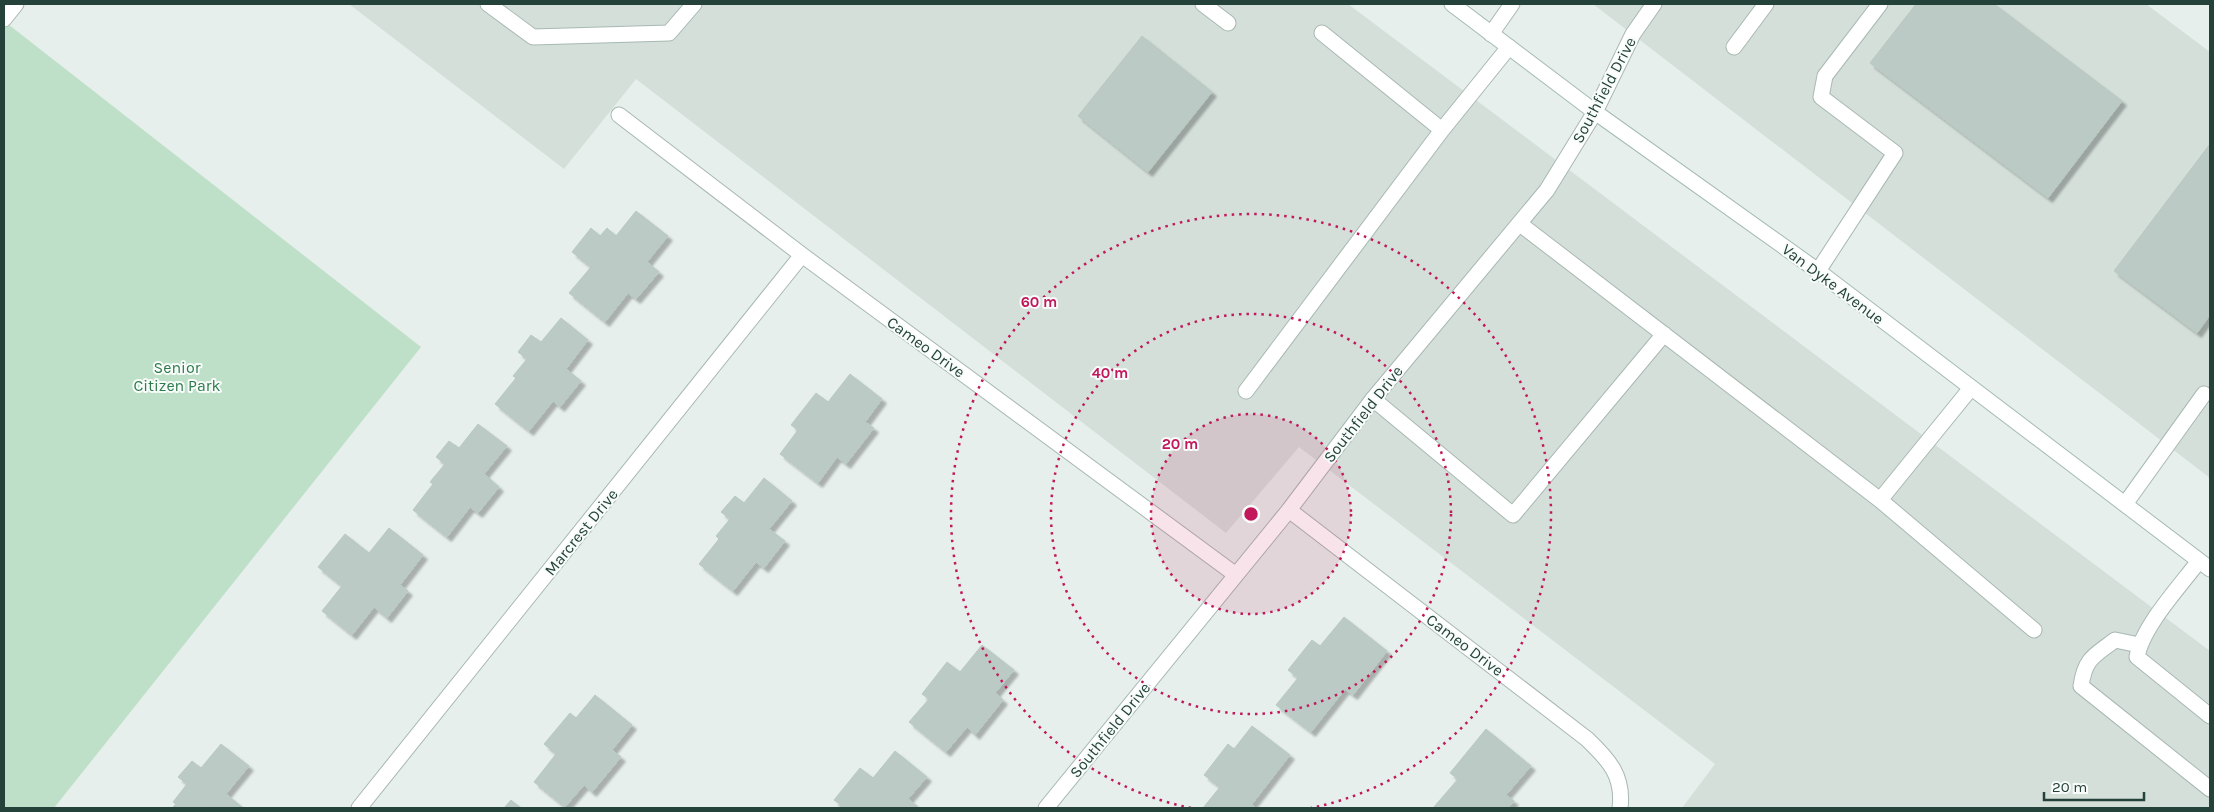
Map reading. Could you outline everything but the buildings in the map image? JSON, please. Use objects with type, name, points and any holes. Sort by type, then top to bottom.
[{"type":"street","points":[[4,19],[16,4]]},
{"type":"street","points":[[488,4],[533,37],[669,33],[694,4]]},
{"type":"street","points":[[1203,4],[1228,23]]},
{"type":"street","name":"Van Dyke Avenue","points":[[1452,4],[1595,112],[1818,271],[2205,565]]},
{"type":"street","points":[[1491,34],[1512,4]]},
{"type":"street","name":"Southfield Drive","points":[[1046,808],[1289,510],[1373,399],[1547,190],[1595,112],[1633,34],[1654,4]]},
{"type":"street","points":[[1734,47],[1766,4]]},
{"type":"street","points":[[1818,271],[1896,153],[1821,98],[1826,76],[1880,4]]},
{"type":"street","points":[[1322,33],[1442,130]]},
{"type":"street","points":[[1246,391],[1442,130],[1509,47]]},
{"type":"street","name":"Cameo Drive","points":[[619,115],[802,255],[1236,575]]},
{"type":"street","points":[[1520,224],[1880,500],[2034,630]]},
{"type":"street","name":"Marcrest Drive","points":[[359,808],[802,255]]},
{"type":"street","points":[[1373,399],[1513,516],[1664,334]]},
{"type":"street","points":[[1880,500],[1972,388]]},
{"type":"street","points":[[2125,504],[2204,394]]},
{"type":"street","name":"Cameo Drive","points":[[1289,510],[1587,739],[1612,767],[1620,781],[1621,801]]},
{"type":"street","points":[[2205,565],[2149,629],[2139,645],[2137,657],[2210,716]]},
{"type":"street","points":[[2139,645],[2115,640],[2092,658],[2083,669],[2081,686],[2210,789]]},
{"type":"shaded area","points":[[349,4],[1348,4],[2210,651],[2210,808],[1682,808],[1715,764],[1299,447],[1226,533],[636,79],[564,169]]},
{"type":"shaded area","points":[[1593,4],[2146,4],[2210,52],[2210,478]]},
{"type":"green space","name":"Senior Citizen Park","points":[[4,21],[421,347],[54,808],[4,808]]}]
